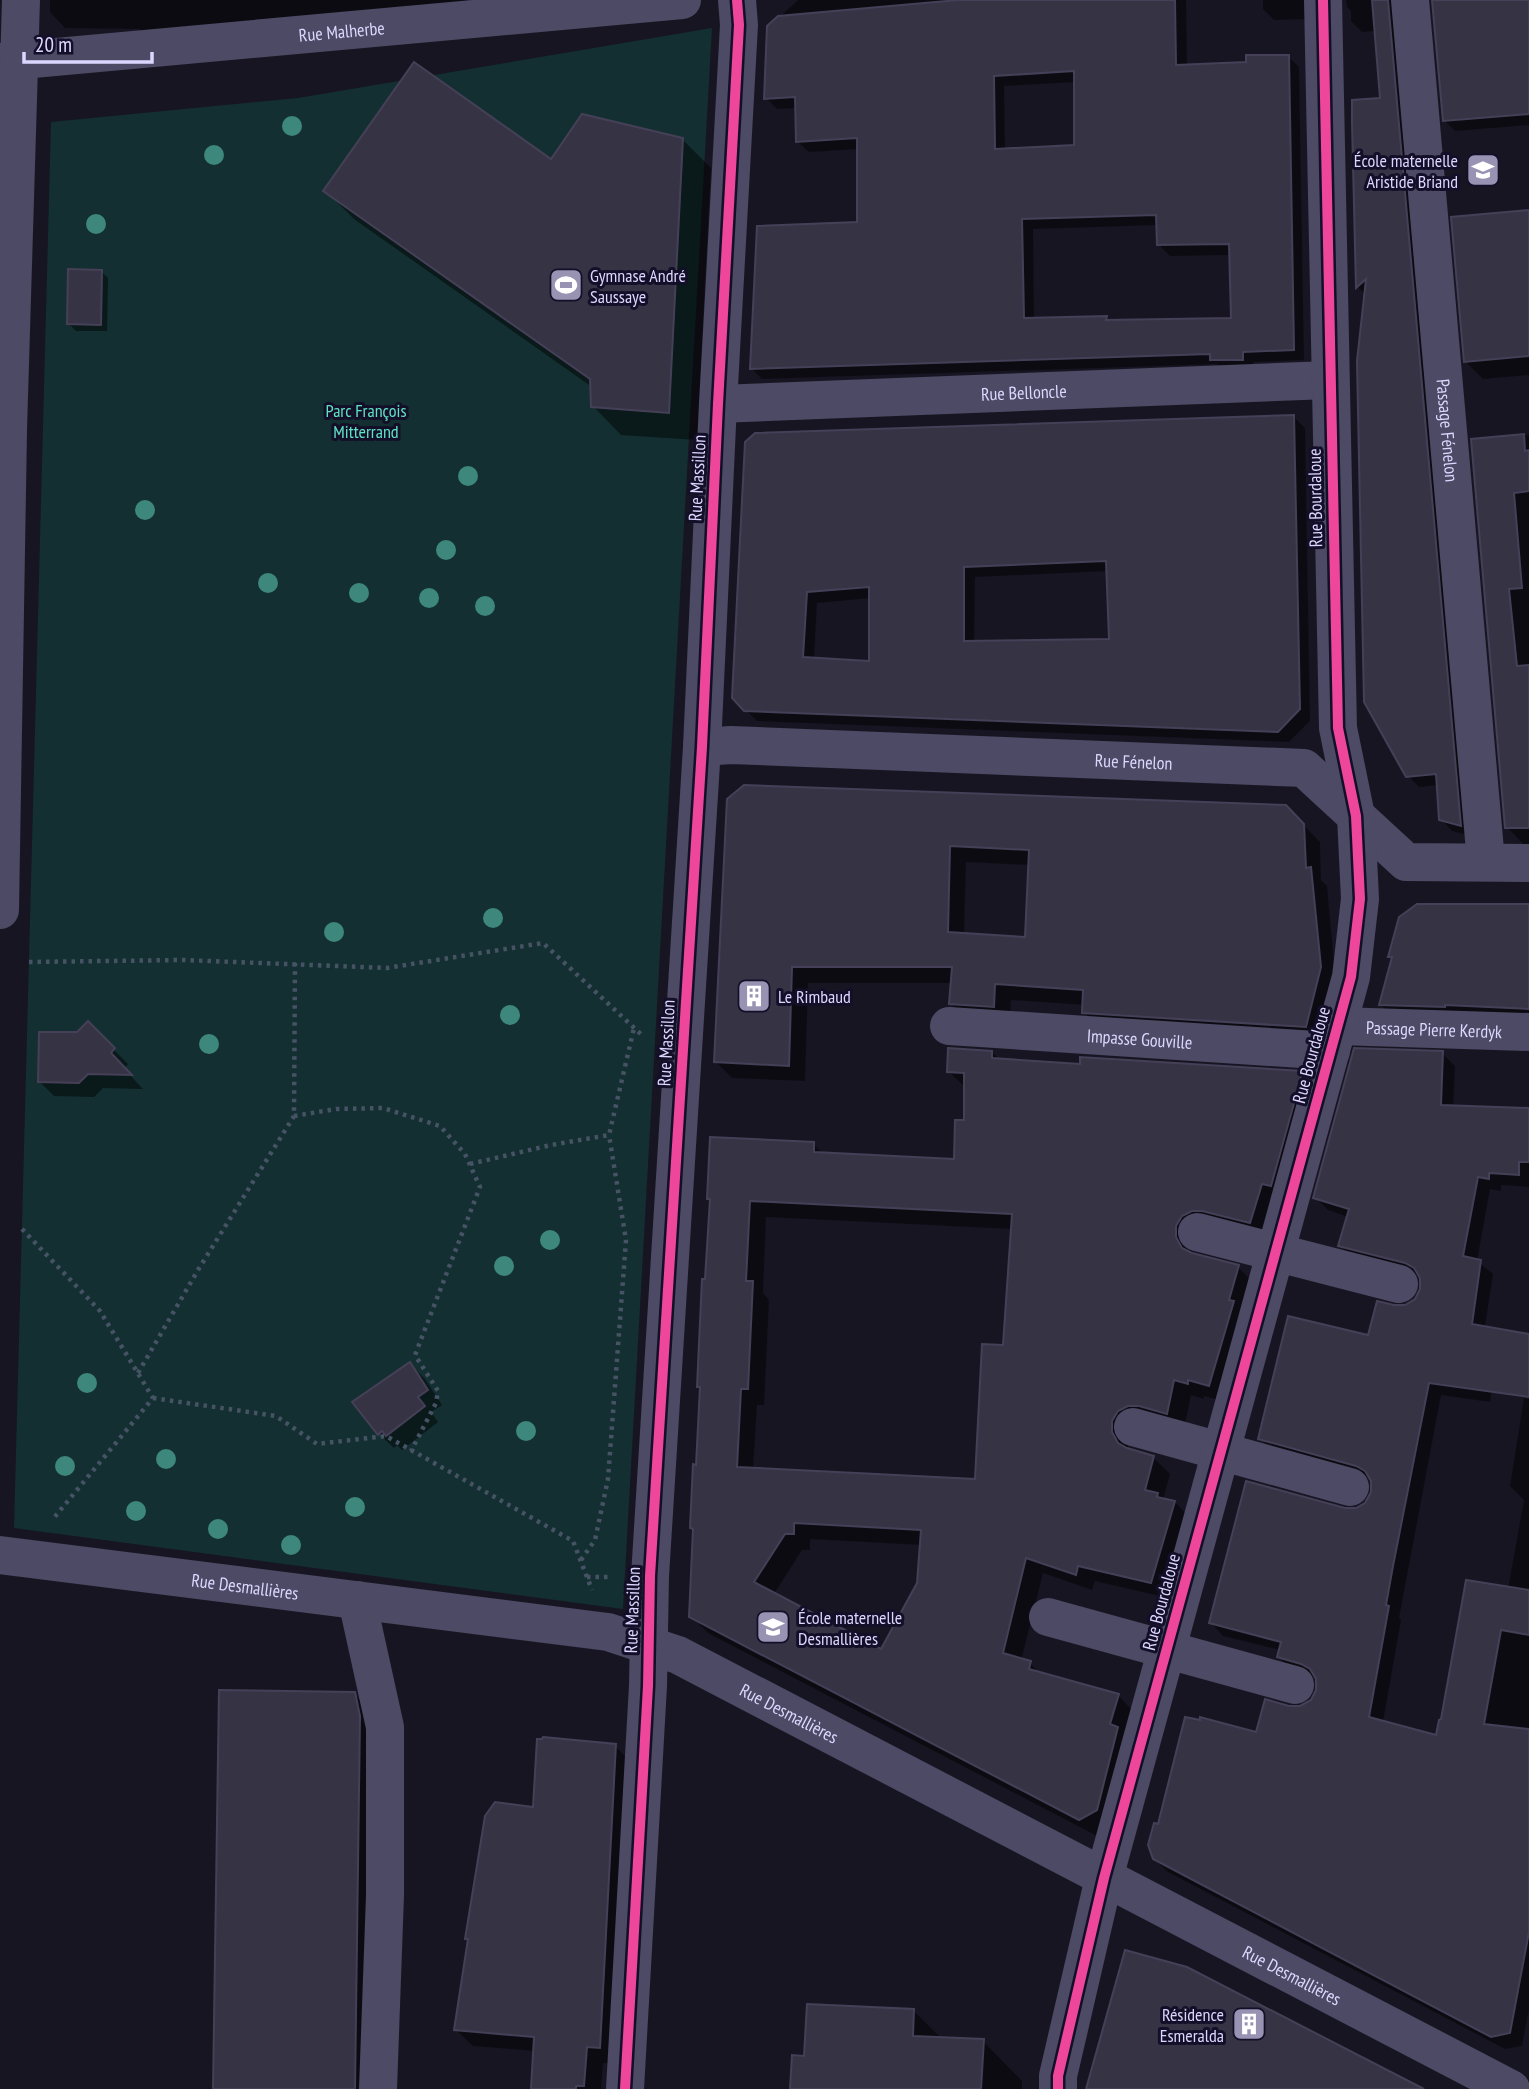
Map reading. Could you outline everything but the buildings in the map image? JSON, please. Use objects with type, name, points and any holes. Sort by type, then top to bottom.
[{"type":"street","points":[[0,910],[11,61],[21,0]]},
{"type":"street","name":"Rue Malherbe","points":[[11,61],[682,0]]},
{"type":"street","name":"Rue Massillon","points":[[625,2089],[648,1686],[650,1576],[702,747],[739,25],[737,0]]},
{"type":"street","name":"Rue Bourdaloue","points":[[1058,2089],[1058,2076],[1104,1878],[1351,977],[1360,899],[1356,816],[1338,728],[1322,0]]},
{"type":"street","name":"Passage Fénelon","points":[[1410,0],[1486,862]]},
{"type":"street","name":"Rue Belloncle","points":[[718,404],[1329,380]]},
{"type":"street","name":"Rue Fénelon","points":[[702,747],[731,745],[1304,768],[1406,862],[1529,863]]},
{"type":"street","name":"Impasse Gouville","points":[[949,1026],[1334,1038]]},
{"type":"street","name":"Passage Pierre Kerdyk","points":[[1334,1038],[1529,1032]]},
{"type":"street","points":[[1196,1232],[1399,1284]]},
{"type":"street","points":[[1133,1427],[1350,1487]]},
{"type":"street","name":"Rue Desmallières","points":[[11,1557],[608,1632],[648,1643],[678,1655],[1511,2089]]},
{"type":"street","points":[[357,1600],[385,1727],[385,1895],[378,2089]]},
{"type":"street","points":[[1048,1617],[1295,1685]]},
{"type":"path","points":[[29,962],[183,960],[387,968],[543,943],[682,1072]]},
{"type":"path","points":[[138,1373],[198,1270],[294,1116],[295,963]]},
{"type":"path","points":[[580,1561],[595,1540],[608,1479],[626,1240],[609,1135],[634,1028]]},
{"type":"path","points":[[294,1116],[337,1109],[383,1108],[440,1126],[465,1154],[480,1187],[415,1355],[438,1391],[436,1403],[411,1451]]},
{"type":"path","points":[[470,1164],[609,1135]]},
{"type":"path","points":[[22,1230],[100,1311],[153,1398]]},
{"type":"path","points":[[153,1398],[276,1416],[317,1444],[386,1436],[573,1541],[608,1632]]},
{"type":"path","points":[[11,1557],[153,1398]]},
{"type":"green space","name":"Parc François Mitterrand","points":[[712,28],[623,1609],[14,1528],[51,122],[298,98]]},
{"type":"cycle path","points":[[625,2089],[648,1686],[650,1576],[702,747],[739,25],[737,0]]},
{"type":"cycle path","points":[[1058,2089],[1058,2076],[1104,1878],[1351,977],[1360,899],[1356,816],[1338,728],[1323,0]]},
{"type":"place","name":"École maternelle Aristide Briand","points":[[1483,170]]},
{"type":"place","name":"Gymnase André Saussaye","points":[[566,285]]},
{"type":"place","name":"Le Rimbaud","points":[[754,996]]},
{"type":"place","name":"École maternelle Desmallières","points":[[773,1627]]},
{"type":"place","name":"Résidence Esmeralda","points":[[1249,2024]]}]
